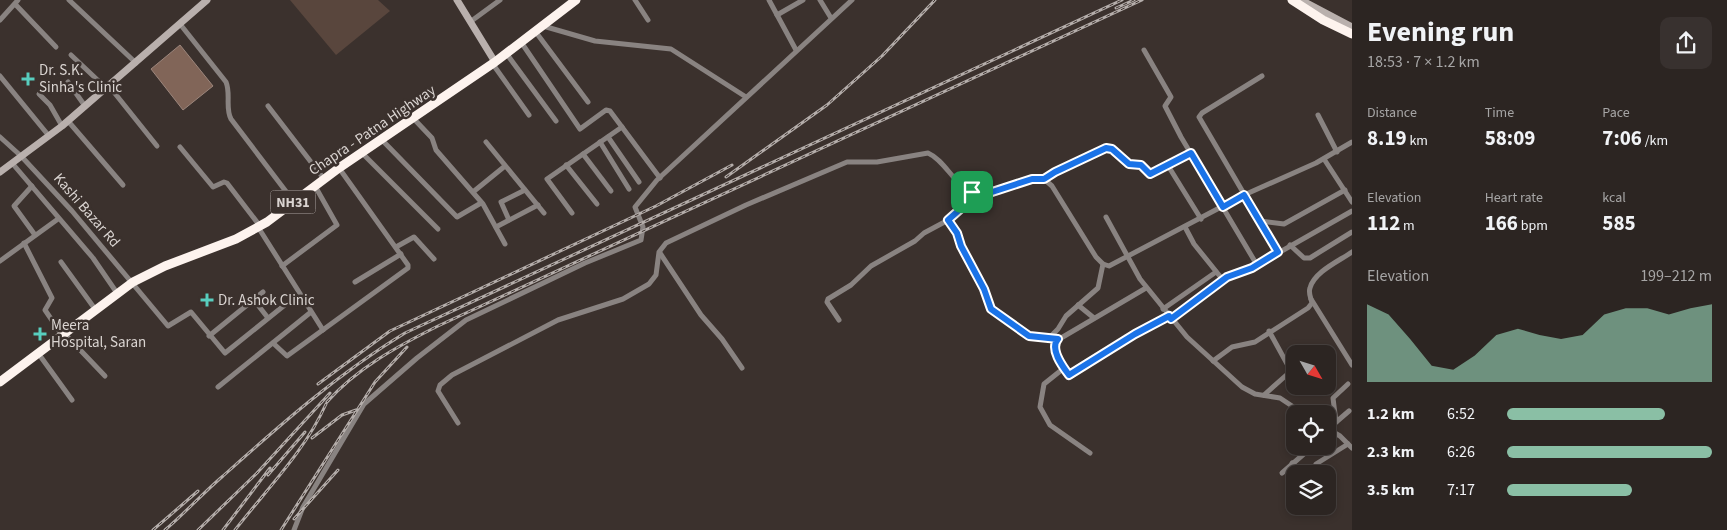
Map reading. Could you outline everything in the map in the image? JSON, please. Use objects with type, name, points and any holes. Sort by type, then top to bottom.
[{"type":"highway","points":[[1292,0],[1323,20],[1352,35]]},
{"type":"highway","name":"Chapra - Patna Highway","points":[[0,382],[133,282],[165,266],[236,239],[259,226],[361,152],[494,63],[572,1]]},
{"type":"street","points":[[68,0],[136,62]]},
{"type":"street","points":[[0,172],[65,124],[207,0]]},
{"type":"street","points":[[457,0],[494,63],[529,115]]},
{"type":"street","points":[[470,22],[500,0]]},
{"type":"street","points":[[635,0],[648,20]]},
{"type":"street","points":[[769,0],[796,50]]},
{"type":"street","points":[[778,15],[803,0]]},
{"type":"street","points":[[820,0],[831,18]]},
{"type":"street","points":[[294,530],[303,507],[368,400],[417,358],[466,320],[586,263],[639,242],[644,235],[635,207],[660,178],[852,0]]},
{"type":"street","points":[[1287,0],[1321,22],[1352,35]]},
{"type":"street","points":[[1301,0],[1352,27]]},
{"type":"street","points":[[1,17],[17,2],[56,47]]},
{"type":"street","points":[[180,24],[226,82],[229,115],[294,202]]},
{"type":"street","points":[[539,28],[595,41],[671,49],[746,97]]},
{"type":"street","points":[[539,28],[588,102]]},
{"type":"street","points":[[521,42],[580,129],[608,110],[660,178]]},
{"type":"street","points":[[1144,50],[1171,97],[1165,106],[1257,265]]},
{"type":"street","points":[[506,53],[556,121]]},
{"type":"street","points":[[71,55],[108,87],[157,146]]},
{"type":"street","points":[[0,76],[49,136]]},
{"type":"street","points":[[1262,76],[1199,115],[1278,252]]},
{"type":"street","points":[[68,82],[85,106]]},
{"type":"street","points":[[39,94],[123,185]]},
{"type":"street","points":[[268,106],[324,179]]},
{"type":"street","points":[[1318,115],[1337,152]]},
{"type":"street","points":[[413,118],[430,136],[436,150],[473,192],[505,244]]},
{"type":"street","points":[[572,214],[546,181],[622,127]]},
{"type":"street","points":[[608,136],[639,182]]},
{"type":"street","name":"Kashi Bazar Rd","points":[[0,137],[21,156],[133,282],[167,326],[170,326],[191,312],[209,336]]},
{"type":"street","points":[[381,139],[457,217],[481,203]]},
{"type":"street","points":[[486,142],[544,212]]},
{"type":"street","points":[[600,142],[629,189]]},
{"type":"street","points":[[1044,179],[1052,186],[1096,257],[1103,264],[1112,265],[1244,195],[1324,159],[1352,142]]},
{"type":"street","points":[[180,147],[214,187],[224,182],[227,183],[259,226],[323,330]]},
{"type":"street","points":[[458,423],[438,391],[443,382],[472,363],[551,323],[623,299],[644,287],[656,275],[659,252],[668,242],[790,185],[852,160],[877,162],[928,152],[972,192],[989,193],[1032,179],[1044,179],[1055,172],[1108,148],[1128,164],[1141,165],[1150,174],[1191,153]]},
{"type":"street","points":[[361,152],[438,229]]},
{"type":"street","points":[[583,154],[611,191]]},
{"type":"street","points":[[1324,159],[1352,202]]},
{"type":"street","points":[[12,163],[93,258],[117,293]]},
{"type":"street","points":[[1167,164],[1201,219]]},
{"type":"street","points":[[473,192],[505,166]]},
{"type":"street","points":[[566,166],[597,204]]},
{"type":"street","points":[[273,343],[287,356],[407,270],[409,266],[339,168]]},
{"type":"street","points":[[32,186],[14,206],[35,235]]},
{"type":"street","points":[[282,266],[337,225],[314,186]]},
{"type":"street","points":[[509,220],[501,202],[525,190]]},
{"type":"street","points":[[1260,221],[1284,224],[1345,190]]},
{"type":"street","points":[[839,320],[827,302],[828,299],[852,284],[871,266],[914,241],[924,232],[948,220],[966,204],[972,192]]},
{"type":"street","points":[[496,227],[538,205]]},
{"type":"street","points":[[1146,288],[1055,342],[1054,349],[1064,368],[1071,375],[1135,334],[1170,318],[1232,274],[1257,265],[1352,211]]},
{"type":"street","points":[[1106,217],[1146,288],[1170,318],[1212,361],[1242,387],[1251,392],[1285,401],[1291,405]]},
{"type":"street","points":[[0,261],[58,219]]},
{"type":"street","points":[[948,220],[957,233],[961,246],[984,289],[991,309],[1029,336],[1058,339]]},
{"type":"street","points":[[1185,227],[1194,244],[1223,280]]},
{"type":"street","points":[[1290,245],[1304,258],[1310,258],[1352,232]]},
{"type":"street","points":[[396,248],[414,237],[434,259]]},
{"type":"street","points":[[24,243],[52,298],[45,310],[63,334],[105,376]]},
{"type":"street","points":[[659,252],[701,315],[722,339],[742,368]]},
{"type":"street","points":[[1212,361],[1232,347],[1252,344],[1308,308],[1312,303],[1309,289],[1315,278],[1352,252]]},
{"type":"street","points":[[354,282],[401,254]]},
{"type":"street","points":[[60,262],[95,309]]},
{"type":"street","points":[[1048,339],[1057,331],[1064,318],[1098,288],[1103,264]]},
{"type":"street","points":[[1163,309],[1216,272]]},
{"type":"street","points":[[263,292],[209,336],[225,353],[286,304]]},
{"type":"street","points":[[1311,298],[1352,365]]},
{"type":"street","points":[[254,300],[268,318]]},
{"type":"street","points":[[1078,305],[1094,318]]},
{"type":"street","points":[[218,388],[311,312]]},
{"type":"street","points":[[1264,395],[1291,371],[1270,331]]},
{"type":"street","points":[[38,353],[72,400]]},
{"type":"street","points":[[1064,368],[1044,384],[1039,406],[1050,426],[1090,453]]},
{"type":"street","points":[[1334,405],[1333,398],[1348,384]]},
{"type":"street","points":[[1336,422],[1349,411]]},
{"type":"street","points":[[1316,464],[1350,446],[1336,434]]},
{"type":"street","points":[[1282,473],[1302,455]]},
{"type":"shaded area","points":[[290,0],[378,0],[390,11],[336,55]]},
{"type":"shaded area","points":[[180,45],[213,86],[183,110],[151,69]]},
{"type":"railway","points":[[726,177],[827,105],[882,56],[935,0]]},
{"type":"railway","points":[[165,530],[267,437],[311,400],[357,365],[405,333],[1122,0]]},
{"type":"railway","points":[[1116,8],[1134,0]]},
{"type":"railway","points":[[327,402],[365,368],[393,350],[438,326],[1142,0]]},
{"type":"railway","points":[[318,384],[390,331],[656,206],[732,165]]},
{"type":"railway","points":[[281,530],[375,382],[407,347]]},
{"type":"railway","points":[[198,530],[257,473],[330,393]]},
{"type":"railway","points":[[235,530],[296,454],[326,404]]},
{"type":"railway","points":[[312,438],[342,415],[356,410]]},
{"type":"railway","points":[[268,475],[305,432]]},
{"type":"railway","points":[[223,530],[270,468]]},
{"type":"railway","points":[[294,519],[338,470]]},
{"type":"railway","points":[[153,530],[198,491]]},
{"type":"place","name":"Dr. S.K. Sinha's Clinic","points":[[28,79]]},
{"type":"place","name":"Dr. Ashok Clinic","points":[[207,300]]},
{"type":"place","name":"Meera Hospital, Saran","points":[[40,334]]},
{"type":"route","points":[[1106,148],[1112,149],[1126,163],[1141,165],[1150,174],[1191,153],[1223,207],[1244,195],[1278,252],[1248,270],[1232,274],[1171,319],[1169,316],[1146,327],[1069,375],[1054,349],[1054,344],[1058,339],[1029,336],[1015,324],[1007,323],[989,306],[984,289],[961,246],[957,233],[948,220],[963,208],[972,192],[977,194],[989,193],[1038,177],[1044,179],[1106,148]]}]
